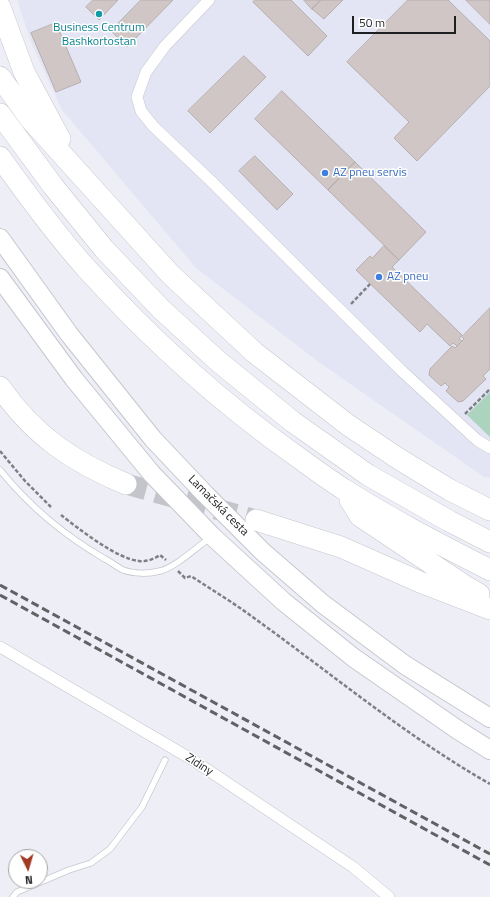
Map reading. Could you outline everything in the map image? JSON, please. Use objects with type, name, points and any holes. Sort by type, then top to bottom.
[{"type":"highway","points":[[0,8],[24,72],[47,117],[94,189]]},
{"type":"highway","points":[[0,77],[31,120],[171,275],[255,353],[348,425],[399,459],[450,490],[490,510]]},
{"type":"highway","points":[[0,114],[53,186],[104,248],[161,309],[219,362],[292,422],[368,475],[449,521],[490,542]]},
{"type":"highway","points":[[0,157],[30,200],[85,267],[141,326],[193,374],[271,438],[344,489],[404,525],[490,570]]},
{"type":"highway","points":[[0,387],[20,413],[55,445],[93,470],[126,484]]},
{"type":"highway","points":[[344,489],[360,516],[464,586],[490,601]]},
{"type":"highway","points":[[450,490],[490,501]]},
{"type":"highway","points":[[256,520],[341,547],[420,582],[490,609]]},
{"type":"main road","name":"Lamačská cesta","points":[[0,238],[69,334],[153,439],[263,552],[323,604],[405,665],[490,718]]},
{"type":"main road","name":"Lamačská cesta","points":[[0,278],[84,391],[152,474],[212,536],[284,602],[354,658],[458,730],[490,750]]},
{"type":"street","points":[[209,0],[165,46],[146,72],[137,97],[141,111],[153,126],[211,181],[403,372],[477,440],[490,448]]},
{"type":"street","name":"Zidiny","points":[[0,646],[192,760],[353,867],[389,897]]},
{"type":"lane","points":[[1,473],[29,502],[54,524],[90,550],[124,570],[140,573],[160,571],[172,566],[212,536]]},
{"type":"lane","points":[[13,897],[17,892],[69,870],[90,863],[110,849],[142,806],[165,760]]},
{"type":"path","points":[[349,305],[370,284]]},
{"type":"path","points":[[463,416],[490,389]]},
{"type":"path","points":[[0,451],[25,481],[55,511],[90,537],[124,557],[139,561],[150,560],[160,555],[186,578],[191,576],[253,617],[398,725],[470,773],[490,784]]},
{"type":"shaded area","points":[[17,0],[490,0],[490,478],[484,477],[320,363],[196,268],[62,110],[32,45]]},
{"type":"green space","points":[[490,392],[490,437],[467,415]]},
{"type":"building","name":"Business Centrum Bashkortostan","points":[[93,0],[118,0],[99,20],[86,7]]},
{"type":"building","points":[[141,0],[173,0],[127,47],[111,31]]},
{"type":"building","points":[[256,0],[291,0],[327,36],[308,56],[253,2]]},
{"type":"building","points":[[304,0],[321,0],[312,9]]},
{"type":"building","points":[[321,0],[343,0],[324,19],[312,9]]},
{"type":"building","points":[[408,0],[448,0],[490,41],[490,86],[417,161],[394,138],[409,122],[347,62]]},
{"type":"building","points":[[466,0],[490,0],[490,24]]},
{"type":"building","points":[[56,23],[81,82],[56,92],[31,33]]},
{"type":"building","points":[[244,56],[266,77],[210,133],[188,111]]},
{"type":"building","points":[[282,91],[355,162],[328,190],[255,119]]},
{"type":"building","points":[[255,156],[293,194],[277,210],[239,171]]},
{"type":"building","points":[[355,162],[426,232],[399,260],[328,190]]},
{"type":"building","points":[[384,246],[399,260],[392,267],[462,335],[459,339],[462,341],[457,346],[453,343],[450,346],[427,324],[420,332],[356,270],[370,256],[372,258]]},
{"type":"building","points":[[490,308],[490,369],[483,376],[486,379],[463,401],[458,402],[446,391],[449,387],[445,383],[441,386],[429,375],[430,369],[452,346],[455,348],[464,339],[462,337]]},
{"type":"tunnel","points":[[126,484],[256,520]]},
{"type":"railway","points":[[0,585],[490,854]]},
{"type":"railway","points":[[0,595],[490,865]]},
{"type":"place","name":"Business Centrum Bashkortostan","points":[[99,14]]},
{"type":"place","name":"AZ pneu servis","points":[[325,173]]},
{"type":"place","name":"AZ pneu","points":[[379,277]]}]
